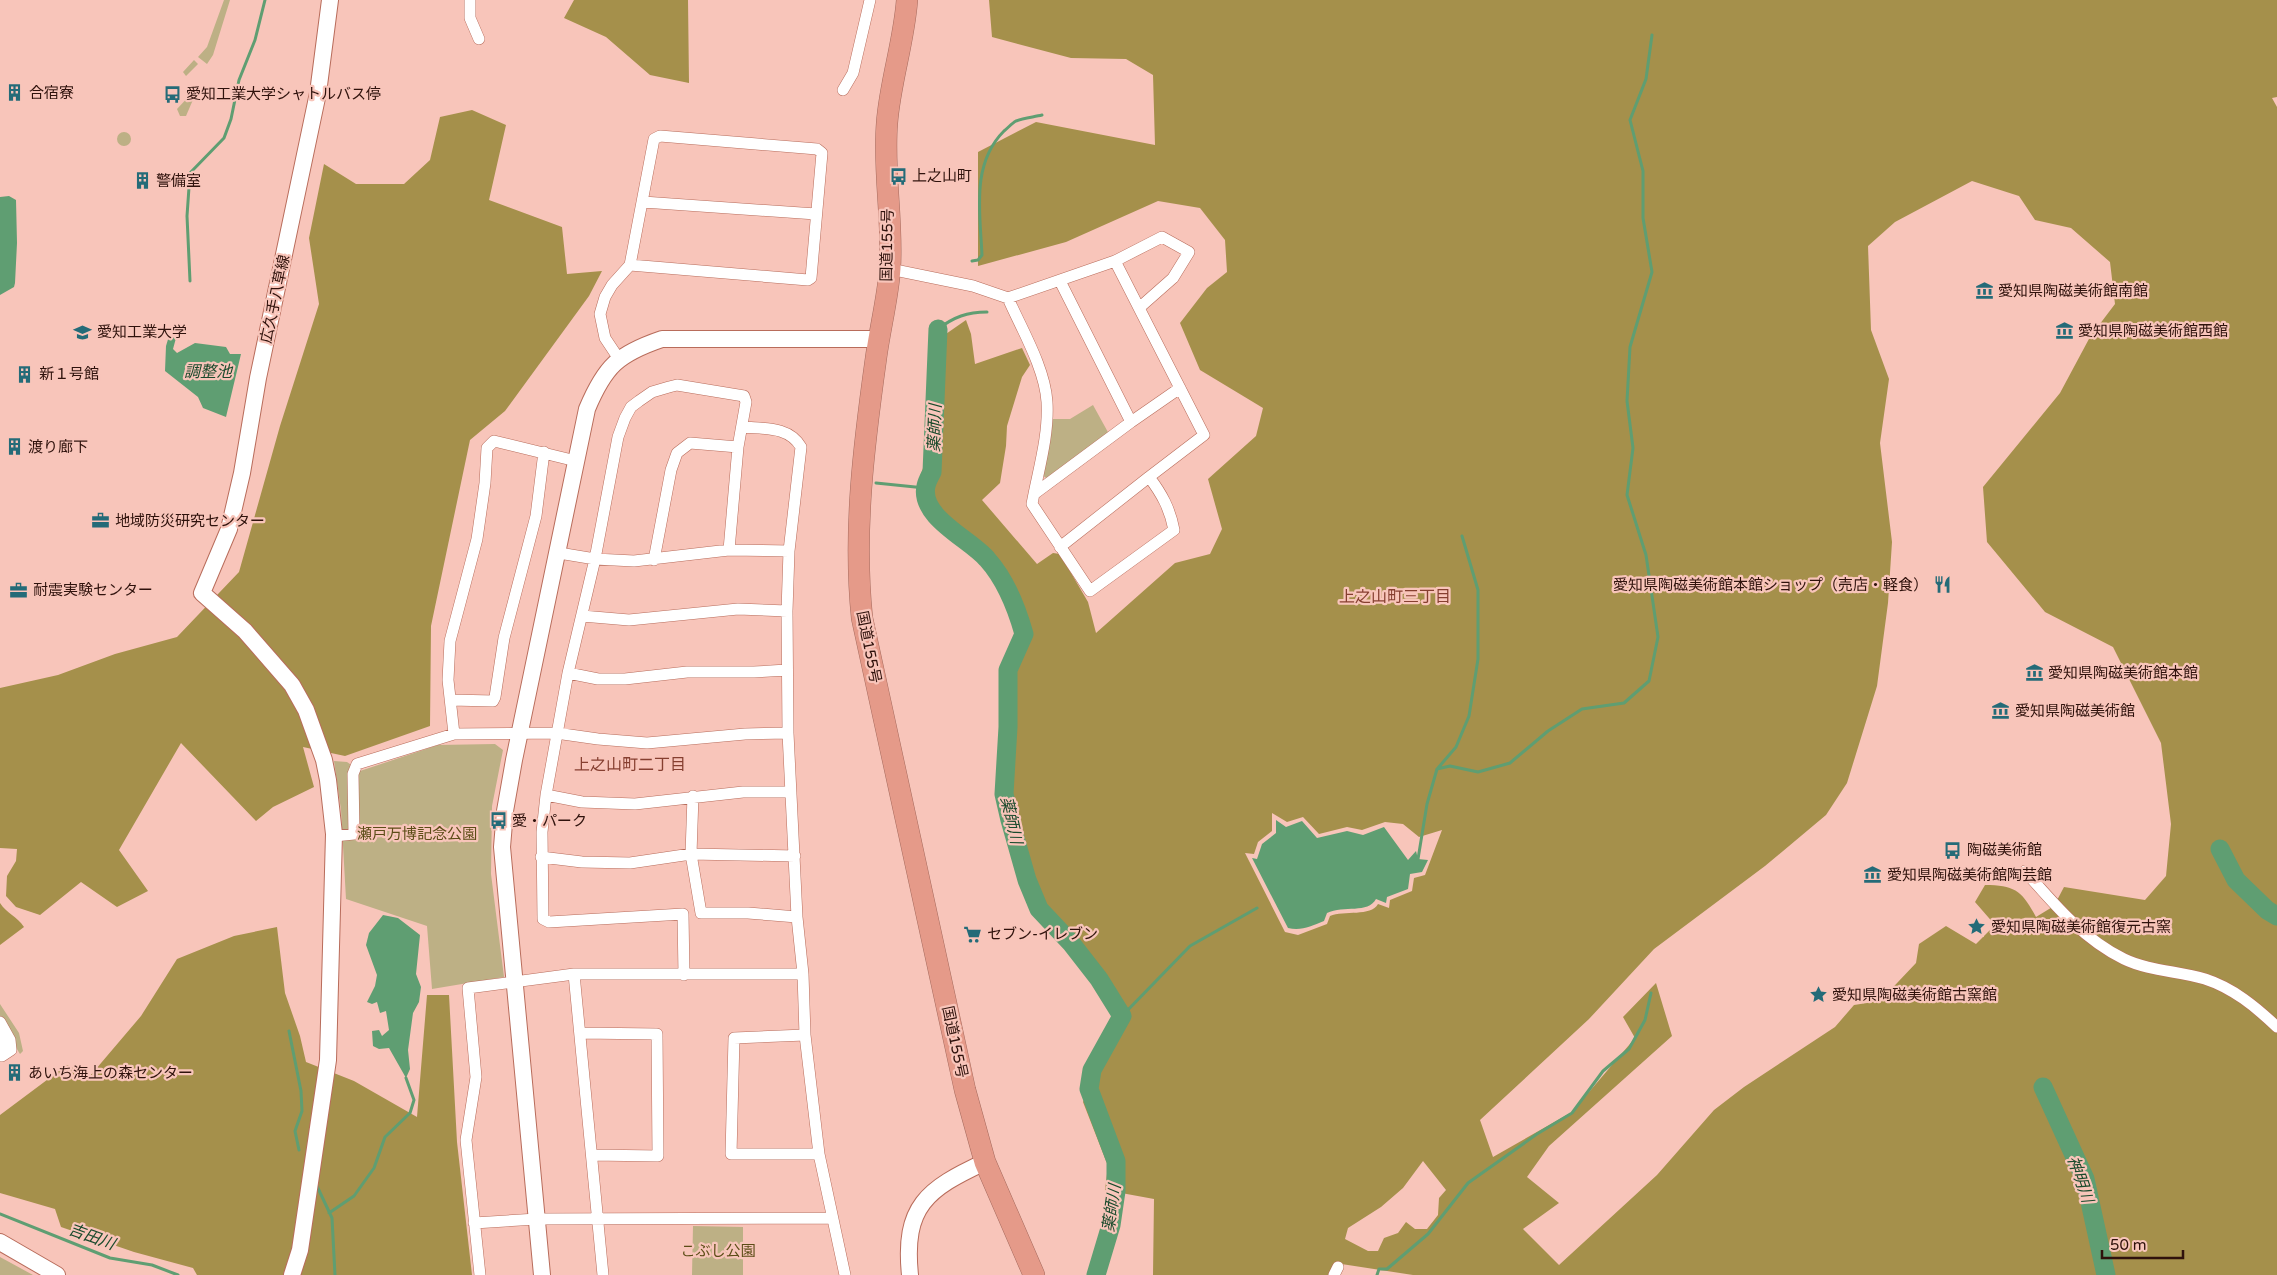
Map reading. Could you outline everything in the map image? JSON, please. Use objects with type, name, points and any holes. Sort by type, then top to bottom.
[{"type":"highway","name":"国道155号","points":[[908,0],[887,123],[886,165],[890,269],[879,339],[860,497],[858,581],[862,618],[965,1090],[985,1162],[1034,1275]]},
{"type":"street","name":"広久手八草線","points":[[330,0],[318,93],[258,378],[242,473],[229,529],[202,593],[245,631],[292,685],[301,702],[324,760],[334,836]]},
{"type":"street","points":[[470,0],[470,18],[479,39]]},
{"type":"street","points":[[843,90],[854,73],[870,0]]},
{"type":"street","points":[[619,359],[606,338],[600,314],[605,296],[630,265],[654,139],[660,136],[818,149],[822,153],[812,278],[808,280],[630,265]]},
{"type":"street","points":[[643,202],[816,214]]},
{"type":"street","points":[[890,269],[973,286],[1008,298],[1115,261],[1162,236],[1189,252],[1173,278],[1139,308]]},
{"type":"street","points":[[1060,547],[1204,435],[1115,261]]},
{"type":"street","points":[[1060,281],[1131,422]]},
{"type":"street","points":[[1008,298],[1042,374],[1047,401],[1044,438],[1032,504],[1090,591],[1174,530],[1170,512],[1161,494],[1149,477]]},
{"type":"street","points":[[542,1275],[502,847],[505,811],[587,409],[597,384],[619,359],[636,348],[662,339],[879,339]]},
{"type":"street","points":[[684,975],[683,914],[549,922],[543,919],[541,858],[546,795],[568,673],[595,559],[618,437],[631,407],[652,392],[677,385],[744,396],[746,402],[738,447],[729,550]]},
{"type":"street","points":[[1034,494],[1180,388]]},
{"type":"street","points":[[743,427],[781,430],[788,433],[801,447],[789,552],[787,610],[788,734],[797,916],[803,974],[805,1035],[819,1154],[846,1275]]},
{"type":"street","points":[[454,734],[448,680],[450,641],[477,539],[485,483],[487,448],[494,441],[576,461]]},
{"type":"street","points":[[654,560],[671,470],[677,454],[690,443],[738,447]]},
{"type":"street","points":[[451,700],[493,701],[495,697],[504,638],[536,516],[544,452]]},
{"type":"street","points":[[559,553],[595,559],[654,560],[729,550],[789,552]]},
{"type":"street","points":[[582,616],[629,620],[738,609],[787,610]]},
{"type":"street","points":[[568,673],[598,679],[625,679],[687,672],[787,670]]},
{"type":"street","points":[[292,1275],[300,1250],[328,1060],[334,836],[354,834],[353,774],[357,764],[454,734],[556,733],[636,743],[683,741],[745,734],[788,734]]},
{"type":"street","points":[[546,795],[582,802],[628,804],[743,792],[791,792]]},
{"type":"street","points":[[694,796],[690,854],[700,913],[797,916]]},
{"type":"street","points":[[541,858],[582,862],[630,863],[690,854],[795,856]]},
{"type":"street","points":[[2025,871],[2080,929],[2123,959],[2149,968],[2204,979],[2226,988],[2243,998],[2277,1027]]},
{"type":"street","points":[[574,974],[603,1275]]},
{"type":"street","points":[[480,1275],[466,1140],[476,1077],[468,988],[574,974],[803,974]]},
{"type":"street","points":[[0,1022],[10,1040],[11,1050],[2,1056],[4,1047],[0,1038]]},
{"type":"street","points":[[581,1032],[658,1034],[658,1156],[592,1155]]},
{"type":"street","points":[[805,1035],[734,1038],[731,1154],[819,1154]]},
{"type":"street","points":[[910,1275],[908,1251],[910,1232],[917,1210],[932,1191],[952,1177],[985,1162]]},
{"type":"street","points":[[474,1223],[597,1219],[832,1218]]},
{"type":"street","points":[[0,1242],[56,1275]]},
{"type":"green space","points":[[224,0],[230,0],[213,55],[207,64],[198,57],[207,47]]},
{"type":"green space","points":[[194,60],[198,64],[186,76],[183,72]]},
{"type":"green space","points":[[192,93],[195,95],[186,116],[180,116],[177,109]]},
{"type":"green space","points":[[124,132],[129,134],[131,139],[129,144],[124,146],[119,144],[117,139],[119,134]]},
{"type":"green space","points":[[1093,405],[1109,434],[1049,480],[1042,475],[1049,419],[1070,419]]},
{"type":"green space","name":"瀬戸万博記念公園","points":[[495,744],[503,750],[492,806],[491,874],[504,977],[432,989],[427,926],[346,899],[341,810],[334,761],[347,762],[360,771],[438,745]]},
{"type":"green space","points":[[0,1004],[19,1033],[23,1051],[20,1054],[0,1022]]},
{"type":"green space","name":"こぶし公園","points":[[693,1226],[743,1227],[743,1275],[692,1275]]},
{"type":"green space","points":[[0,1257],[33,1275],[0,1275]]},
{"type":"shaded area","points":[[574,0],[688,0],[689,83],[650,75],[606,37],[564,18]]},
{"type":"shaded area","points":[[989,0],[2277,0],[2277,97],[2272,98],[2277,107],[2277,1275],[1413,1275],[1335,1263],[1329,1275],[1153,1275],[1154,1199],[1105,1190],[1108,1166],[1083,1102],[1099,1067],[1126,1017],[1107,978],[1048,912],[1033,883],[1012,796],[1010,769],[1012,673],[1030,636],[1020,601],[982,546],[937,511],[918,483],[926,459],[939,443],[943,336],[966,320],[971,334],[975,364],[1022,348],[1030,365],[1022,377],[1007,426],[1000,483],[982,500],[1037,564],[1053,553],[1060,554],[1088,602],[1096,633],[1175,563],[1210,554],[1222,529],[1208,479],[1256,436],[1263,408],[1200,370],[1180,323],[1207,288],[1227,272],[1225,240],[1200,208],[1158,201],[1066,242],[978,266],[978,152],[1036,122],[1155,145],[1153,75],[1126,59],[1071,58],[992,37]],"holes":[[[1972,181],[2019,196],[2035,220],[2071,228],[2110,262],[2115,304],[2090,337],[2060,393],[1983,487],[1987,542],[2045,612],[2113,647],[2161,743],[2171,824],[2166,876],[2145,900],[2064,887],[2054,906],[2036,917],[2022,895],[2016,891],[2004,886],[1985,885],[1975,902],[1995,925],[1976,944],[1946,926],[1919,944],[1916,963],[1880,1001],[1854,1005],[1835,1027],[1744,1087],[1714,1110],[1657,1175],[1559,1265],[1523,1229],[1559,1203],[1527,1177],[1549,1146],[1672,1036],[1656,983],[1623,1017],[1635,1038],[1572,1112],[1493,1157],[1480,1120],[1589,1019],[1654,949],[1765,866],[1826,815],[1847,783],[1877,686],[1888,603],[1892,542],[1880,443],[1889,379],[1871,330],[1868,246],[1895,222]],[[1272,813],[1287,822],[1303,817],[1319,834],[1347,827],[1362,830],[1385,822],[1403,824],[1419,837],[1442,830],[1425,875],[1414,878],[1412,891],[1390,900],[1389,908],[1378,904],[1370,911],[1336,914],[1330,916],[1327,924],[1298,935],[1285,932],[1245,853],[1254,854],[1258,842],[1272,831]],[[1423,1161],[1446,1190],[1439,1198],[1438,1215],[1427,1229],[1415,1229],[1406,1222],[1398,1233],[1384,1238],[1378,1251],[1368,1251],[1345,1239],[1348,1228],[1381,1207],[1403,1188]]]},
{"type":"shaded area","points":[[472,110],[506,125],[489,200],[562,227],[567,274],[602,271],[589,296],[505,411],[470,440],[431,626],[430,726],[345,756],[303,747],[314,787],[273,807],[256,821],[181,743],[119,850],[148,891],[117,907],[81,882],[40,915],[16,907],[6,896],[7,876],[16,861],[17,849],[0,848],[0,688],[58,675],[115,654],[177,637],[239,572],[280,426],[319,304],[309,238],[324,164],[356,184],[404,184],[430,160],[440,117]]},
{"type":"shaded area","points":[[0,903],[24,927],[0,945]]},
{"type":"shaded area","points":[[277,927],[285,993],[300,1036],[306,1062],[354,1081],[417,1117],[427,995],[449,995],[457,1142],[472,1275],[197,1275],[193,1268],[134,1252],[61,1227],[55,1209],[0,1193],[0,1115],[67,1065],[90,1076],[141,1016],[177,959],[234,936]]},
{"type":"water","points":[[9,196],[16,200],[17,243],[15,283],[14,287],[0,295],[0,197]]},
{"type":"water","name":"調整池","points":[[169,336],[176,338],[173,349],[177,353],[195,343],[226,347],[230,354],[241,354],[226,417],[203,408],[198,397],[165,371],[166,346]]},
{"type":"water","points":[[1276,820],[1286,827],[1302,821],[1317,838],[1347,831],[1363,835],[1384,827],[1408,860],[1416,851],[1418,859],[1428,860],[1422,872],[1410,874],[1408,889],[1387,897],[1386,903],[1376,899],[1372,904],[1361,908],[1327,913],[1324,921],[1311,926],[1298,929],[1288,928],[1252,858],[1257,859],[1262,844],[1276,833]]},
{"type":"water","points":[[383,915],[398,918],[420,935],[416,974],[421,987],[419,1002],[413,1013],[408,1050],[410,1069],[406,1078],[389,1048],[379,1049],[373,1046],[372,1031],[379,1030],[382,1036],[389,1030],[386,1011],[380,1013],[377,1002],[372,1004],[367,1002],[375,986],[377,975],[366,945],[369,933]]},
{"type":"waterway","points":[[190,281],[187,216],[190,173],[224,138],[231,119],[239,80],[255,40],[265,0]]},
{"type":"waterway","points":[[1418,859],[1427,804],[1437,769],[1450,766],[1478,772],[1510,763],[1548,731],[1582,709],[1624,703],[1649,681],[1658,637],[1646,555],[1627,495],[1633,448],[1627,401],[1630,347],[1652,272],[1643,218],[1643,171],[1630,120],[1646,79],[1652,35]]},
{"type":"waterway","points":[[972,261],[978,260],[982,255],[979,206],[982,173],[986,158],[993,144],[1013,123],[1042,115]]},
{"type":"waterway","points":[[938,329],[961,316],[987,312]]},
{"type":"waterway","name":"薬師川","points":[[938,329],[932,472],[926,486],[926,497],[930,508],[938,517],[979,551],[993,567],[1010,595],[1024,634],[1008,670],[1008,727],[1004,794],[1010,820],[1027,880],[1039,909],[1071,943],[1099,979],[1122,1016],[1092,1070],[1089,1089],[1116,1161],[1116,1191],[1111,1225],[1096,1275]]},
{"type":"waterway","points":[[876,483],[925,488]]},
{"type":"waterway","points":[[1438,768],[1456,747],[1469,716],[1478,659],[1478,590],[1462,536]]},
{"type":"waterway","points":[[2220,849],[2236,880],[2267,910],[2277,916]]},
{"type":"waterway","points":[[1122,1016],[1190,946],[1257,908]]},
{"type":"waterway","points":[[1377,1275],[1379,1269],[1387,1269],[1428,1234],[1468,1183],[1537,1134],[1572,1113],[1603,1071],[1629,1049],[1645,1020],[1651,993]]},
{"type":"waterway","points":[[289,1031],[301,1091],[302,1111],[295,1131],[299,1150]]},
{"type":"waterway","points":[[329,1213],[354,1196],[374,1168],[385,1137],[410,1113],[414,1100],[406,1078]]},
{"type":"waterway","name":"神明川","points":[[2043,1087],[2085,1179],[2106,1275]]},
{"type":"waterway","points":[[316,1184],[332,1218],[335,1275]]},
{"type":"waterway","name":"吉田川","points":[[0,1214],[110,1258],[152,1265],[178,1275]]},
{"type":"place","name":"合宿寮","points":[[15,93]]},
{"type":"place","name":"愛知工業大学シャトルバス停","points":[[172,94]]},
{"type":"place","name":"上之山町","points":[[898,176]]},
{"type":"place","name":"警備室","points":[[142,181]]},
{"type":"place","name":"愛知県陶磁美術館南館","points":[[1984,291]]},
{"type":"place","name":"愛知県陶磁美術館西館","points":[[2064,331]]},
{"type":"place","name":"愛知工業大学","points":[[83,332]]},
{"type":"place","name":"新１号館","points":[[25,374]]},
{"type":"place","name":"渡り廊下","points":[[14,447]]},
{"type":"place","name":"地域防災研究センター","points":[[101,521]]},
{"type":"place","name":"愛知県陶磁美術館本館ショップ（売店・軽食）","points":[[1942,585]]},
{"type":"place","name":"耐震実験センター","points":[[19,590]]},
{"type":"place","name":"愛知県陶磁美術館本館","points":[[2034,673]]},
{"type":"place","name":"愛知県陶磁美術館","points":[[2001,711]]},
{"type":"place","name":"愛・パーク","points":[[498,821]]},
{"type":"place","name":"陶磁美術館","points":[[1953,850]]},
{"type":"place","name":"愛知県陶磁美術館陶芸館","points":[[1873,875]]},
{"type":"place","name":"愛知県陶磁美術館復元古窯","points":[[1977,927]]},
{"type":"place","name":"セブン-イレブン","points":[[973,934]]},
{"type":"place","name":"愛知県陶磁美術館古窯館","points":[[1818,995]]},
{"type":"place","name":"あいち海上の森センター","points":[[14,1073]]},
{"type":"district","name":"上之山町三丁目","points":[[1395,596]]},
{"type":"district","name":"上之山町二丁目","points":[[630,764]]}]
